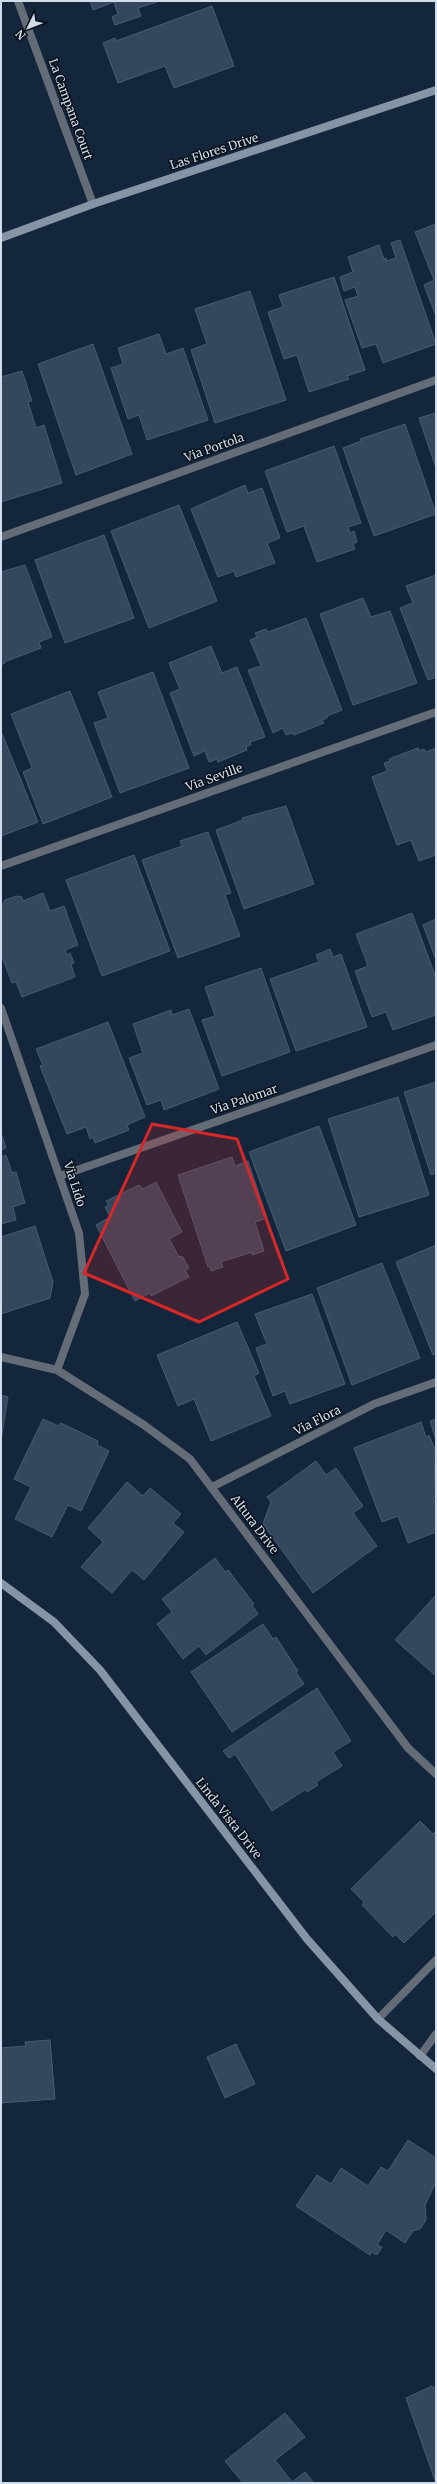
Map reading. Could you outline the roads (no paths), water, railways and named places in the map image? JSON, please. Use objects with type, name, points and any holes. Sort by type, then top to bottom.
[{"type":"street","name":"La Campana Court","points":[[18,1],[93,204]]},
{"type":"street","name":"Las Flores Drive","points":[[1,238],[93,204],[436,90]]},
{"type":"street","name":"Via Portola","points":[[1,537],[436,380]]},
{"type":"street","name":"Via Seville","points":[[1,866],[436,712]]},
{"type":"street","name":"Via Lido","points":[[1,1008],[79,1233],[85,1294],[57,1370]]},
{"type":"street","name":"Via Palomar","points":[[60,1176],[436,1045]]},
{"type":"street","name":"Altura Drive","points":[[1,1357],[57,1370],[144,1425],[190,1458],[408,1748],[436,1774]]},
{"type":"street","name":"Via Flora","points":[[212,1487],[374,1404],[436,1382]]},
{"type":"street","name":"Linda Vista Drive","points":[[1,1583],[54,1622],[100,1670],[306,1939],[378,2019],[436,2069]]},
{"type":"street","points":[[378,2019],[436,1960]]},
{"type":"street","points":[[420,2056],[436,2034]]}]
